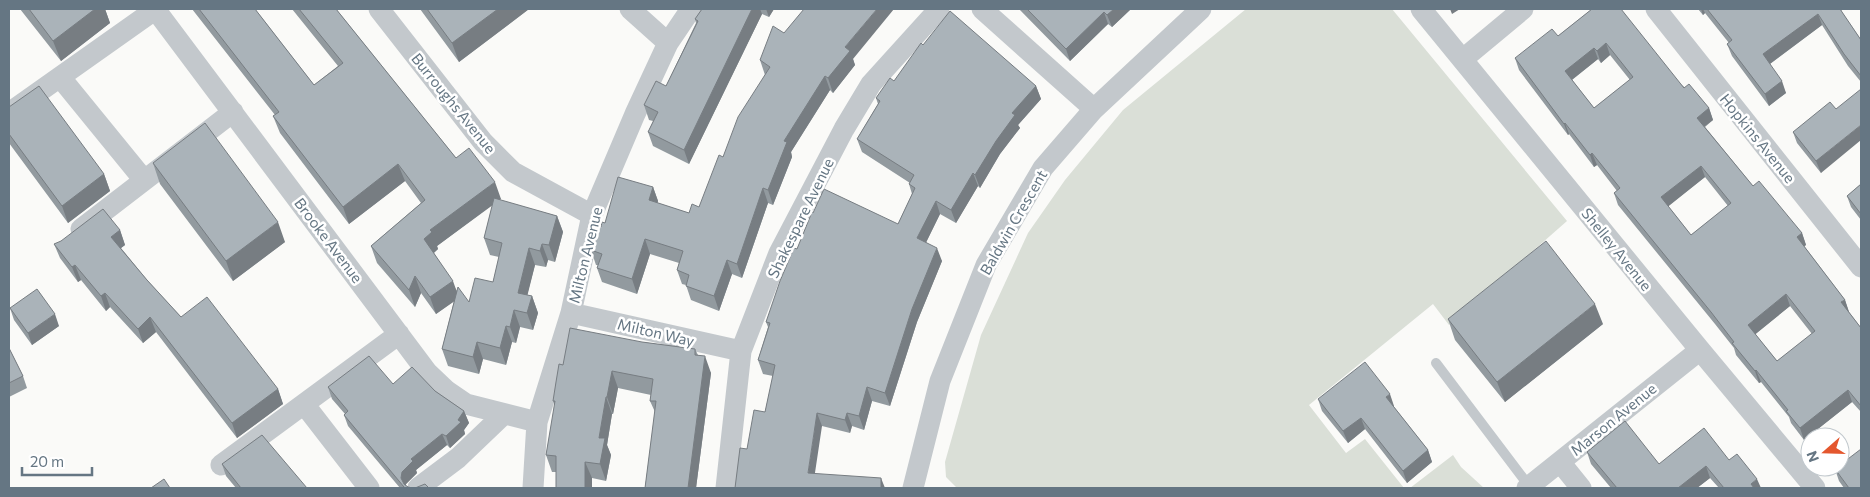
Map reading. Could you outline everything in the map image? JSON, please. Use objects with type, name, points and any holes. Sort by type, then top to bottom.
[{"type":"street","points":[[9,113],[155,9]]},
{"type":"street","name":"Brooke Avenue","points":[[155,9],[427,372],[447,391],[466,404],[537,422]]},
{"type":"street","name":"Burroughs Avenue","points":[[379,9],[483,142],[513,172],[592,215]]},
{"type":"street","points":[[630,9],[668,43]]},
{"type":"street","name":"Milton Avenue","points":[[533,488],[537,422],[571,313],[592,215],[668,43],[691,9]]},
{"type":"street","name":"Shakespare Avenue","points":[[726,488],[741,351],[779,253],[844,129],[871,84],[939,9]]},
{"type":"street","points":[[982,9],[1094,109]]},
{"type":"street","name":"Baldwin Crescent","points":[[914,488],[940,381],[986,265],[1043,168],[1094,109],[1201,9]]},
{"type":"street","name":"Shelley Avenue","points":[[1421,9],[1815,488]]},
{"type":"street","points":[[1463,59],[1523,9]]},
{"type":"street","name":"Hopkins Avenue","points":[[1656,9],[1861,266]]},
{"type":"street","points":[[60,77],[144,180]]},
{"type":"street","points":[[66,240],[233,112]]},
{"type":"street","name":"Milton Way","points":[[571,313],[741,351]]},
{"type":"street","points":[[221,465],[399,334]]},
{"type":"street","name":"Marson Avenue","points":[[1528,487],[1700,350]]},
{"type":"street","points":[[304,404],[370,488]]},
{"type":"street","points":[[418,488],[458,458],[504,414]]},
{"type":"street","points":[[1560,462],[1581,488]]},
{"type":"lane","points":[[1436,363],[1528,487]]},
{"type":"shaded area","points":[[1246,9],[1392,9],[1567,221],[1449,325],[1433,304],[1309,405],[1346,453],[1365,439],[1404,488],[957,488],[946,477],[945,462],[981,335],[1028,233],[1065,180],[1123,110]]},
{"type":"shaded area","points":[[1453,455],[1461,467],[1484,488],[1410,488]]},
{"type":"building","points":[[29,9],[95,9],[53,41]]},
{"type":"building","points":[[199,9],[255,9],[314,85],[343,63],[299,9],[336,9],[456,158],[469,148],[495,182],[430,230],[432,232],[424,239],[453,281],[430,297],[415,276],[409,290],[371,246],[425,200],[398,164],[343,207],[273,116],[279,112]]},
{"type":"building","points":[[427,9],[498,9],[452,43]]},
{"type":"building","points":[[702,9],[752,9],[684,150],[648,132],[658,112],[644,105],[656,81],[666,86],[698,21],[695,19]]},
{"type":"building","points":[[804,9],[877,9],[845,47],[850,51],[828,78],[825,76],[784,141],[787,142],[768,190],[763,188],[737,264],[727,260],[714,296],[686,286],[689,275],[677,270],[683,251],[645,239],[632,279],[597,268],[602,254],[591,250],[598,226],[601,227],[602,222],[605,223],[618,177],[653,187],[649,200],[689,213],[692,204],[699,207],[719,155],[723,157],[738,117],[770,67],[760,60],[773,26],[784,33]]},
{"type":"building","points":[[1027,9],[1114,9],[1107,15],[1104,12],[1066,49]]},
{"type":"building","points":[[1592,9],[1621,9],[1684,88],[1689,84],[1709,108],[1697,118],[1753,186],[1759,181],[1802,233],[1797,237],[1845,300],[1841,302],[1861,328],[1861,406],[1848,390],[1800,428],[1786,411],[1788,410],[1732,343],[1734,342],[1711,312],[1614,193],[1620,188],[1592,153],[1590,155],[1564,124],[1515,58],[1552,29],[1558,36]],"holes":[[[1606,43],[1633,77],[1594,108],[1565,71],[1594,48],[1597,51]],[[1701,166],[1731,203],[1691,235],[1661,197]],[[1786,294],[1815,331],[1777,361],[1748,325]]]},
{"type":"building","points":[[1707,9],[1840,9],[1861,40],[1861,76],[1818,14],[1763,54],[1782,81],[1765,94],[1727,44],[1732,40]]},
{"type":"building","points":[[950,11],[1036,86],[1012,113],[1015,115],[975,175],[973,173],[951,210],[936,201],[917,238],[937,248],[912,309],[885,393],[867,387],[859,416],[847,413],[845,420],[817,413],[808,473],[881,478],[881,488],[735,488],[740,448],[747,449],[754,410],[765,412],[775,365],[758,360],[770,323],[766,322],[794,248],[797,249],[812,212],[824,189],[898,224],[915,188],[909,184],[914,175],[857,139],[880,101],[876,98],[890,78],[894,81],[921,43],[923,45]]},
{"type":"building","points":[[39,86],[104,174],[62,206],[9,134],[9,107]]},
{"type":"building","points":[[1861,89],[1861,125],[1816,161],[1793,132],[1830,102],[1836,109]]},
{"type":"building","points":[[205,123],[278,222],[226,261],[153,163]]},
{"type":"building","points":[[1861,184],[1861,214],[1847,196]]},
{"type":"building","points":[[494,198],[557,216],[549,245],[542,244],[540,251],[529,248],[518,293],[532,296],[527,313],[514,310],[510,327],[506,326],[500,348],[477,342],[473,357],[442,349],[458,287],[469,302],[475,278],[493,282],[502,243],[484,238]]},
{"type":"building","points":[[103,209],[120,230],[111,237],[181,317],[207,297],[278,389],[232,423],[150,317],[138,329],[105,293],[101,296],[75,265],[72,267],[54,244],[61,241]]},
{"type":"building","points":[[1546,241],[1595,304],[1497,382],[1448,319]]},
{"type":"building","points":[[37,289],[55,314],[28,333],[10,308]]},
{"type":"building","points":[[570,328],[642,342],[695,349],[695,355],[705,356],[688,488],[645,488],[656,401],[650,401],[653,379],[612,371],[599,438],[605,438],[600,464],[585,462],[585,488],[556,488],[556,456],[546,455],[559,364],[563,365]]},
{"type":"building","points":[[9,348],[23,376],[9,383]]},
{"type":"building","points":[[369,356],[393,384],[412,367],[435,391],[464,411],[458,420],[461,422],[446,436],[442,434],[411,459],[413,461],[402,472],[401,478],[404,484],[413,488],[402,488],[404,487],[344,415],[348,411],[328,387]]},
{"type":"building","points":[[1365,362],[1390,394],[1386,397],[1428,450],[1403,471],[1361,418],[1343,431],[1318,399]]},
{"type":"building","points":[[1625,421],[1659,464],[1704,428],[1729,460],[1737,454],[1757,479],[1751,484],[1754,488],[1724,488],[1706,466],[1678,488],[1617,488],[1587,452]]},
{"type":"building","points":[[262,435],[307,488],[241,488],[222,464]]},
{"type":"building","points":[[1861,449],[1861,488],[1849,488],[1841,477],[1850,477],[1850,457]]},
{"type":"building","points":[[164,479],[170,488],[151,488]]},
{"type":"building","points":[[425,484],[429,488],[415,488]]}]
